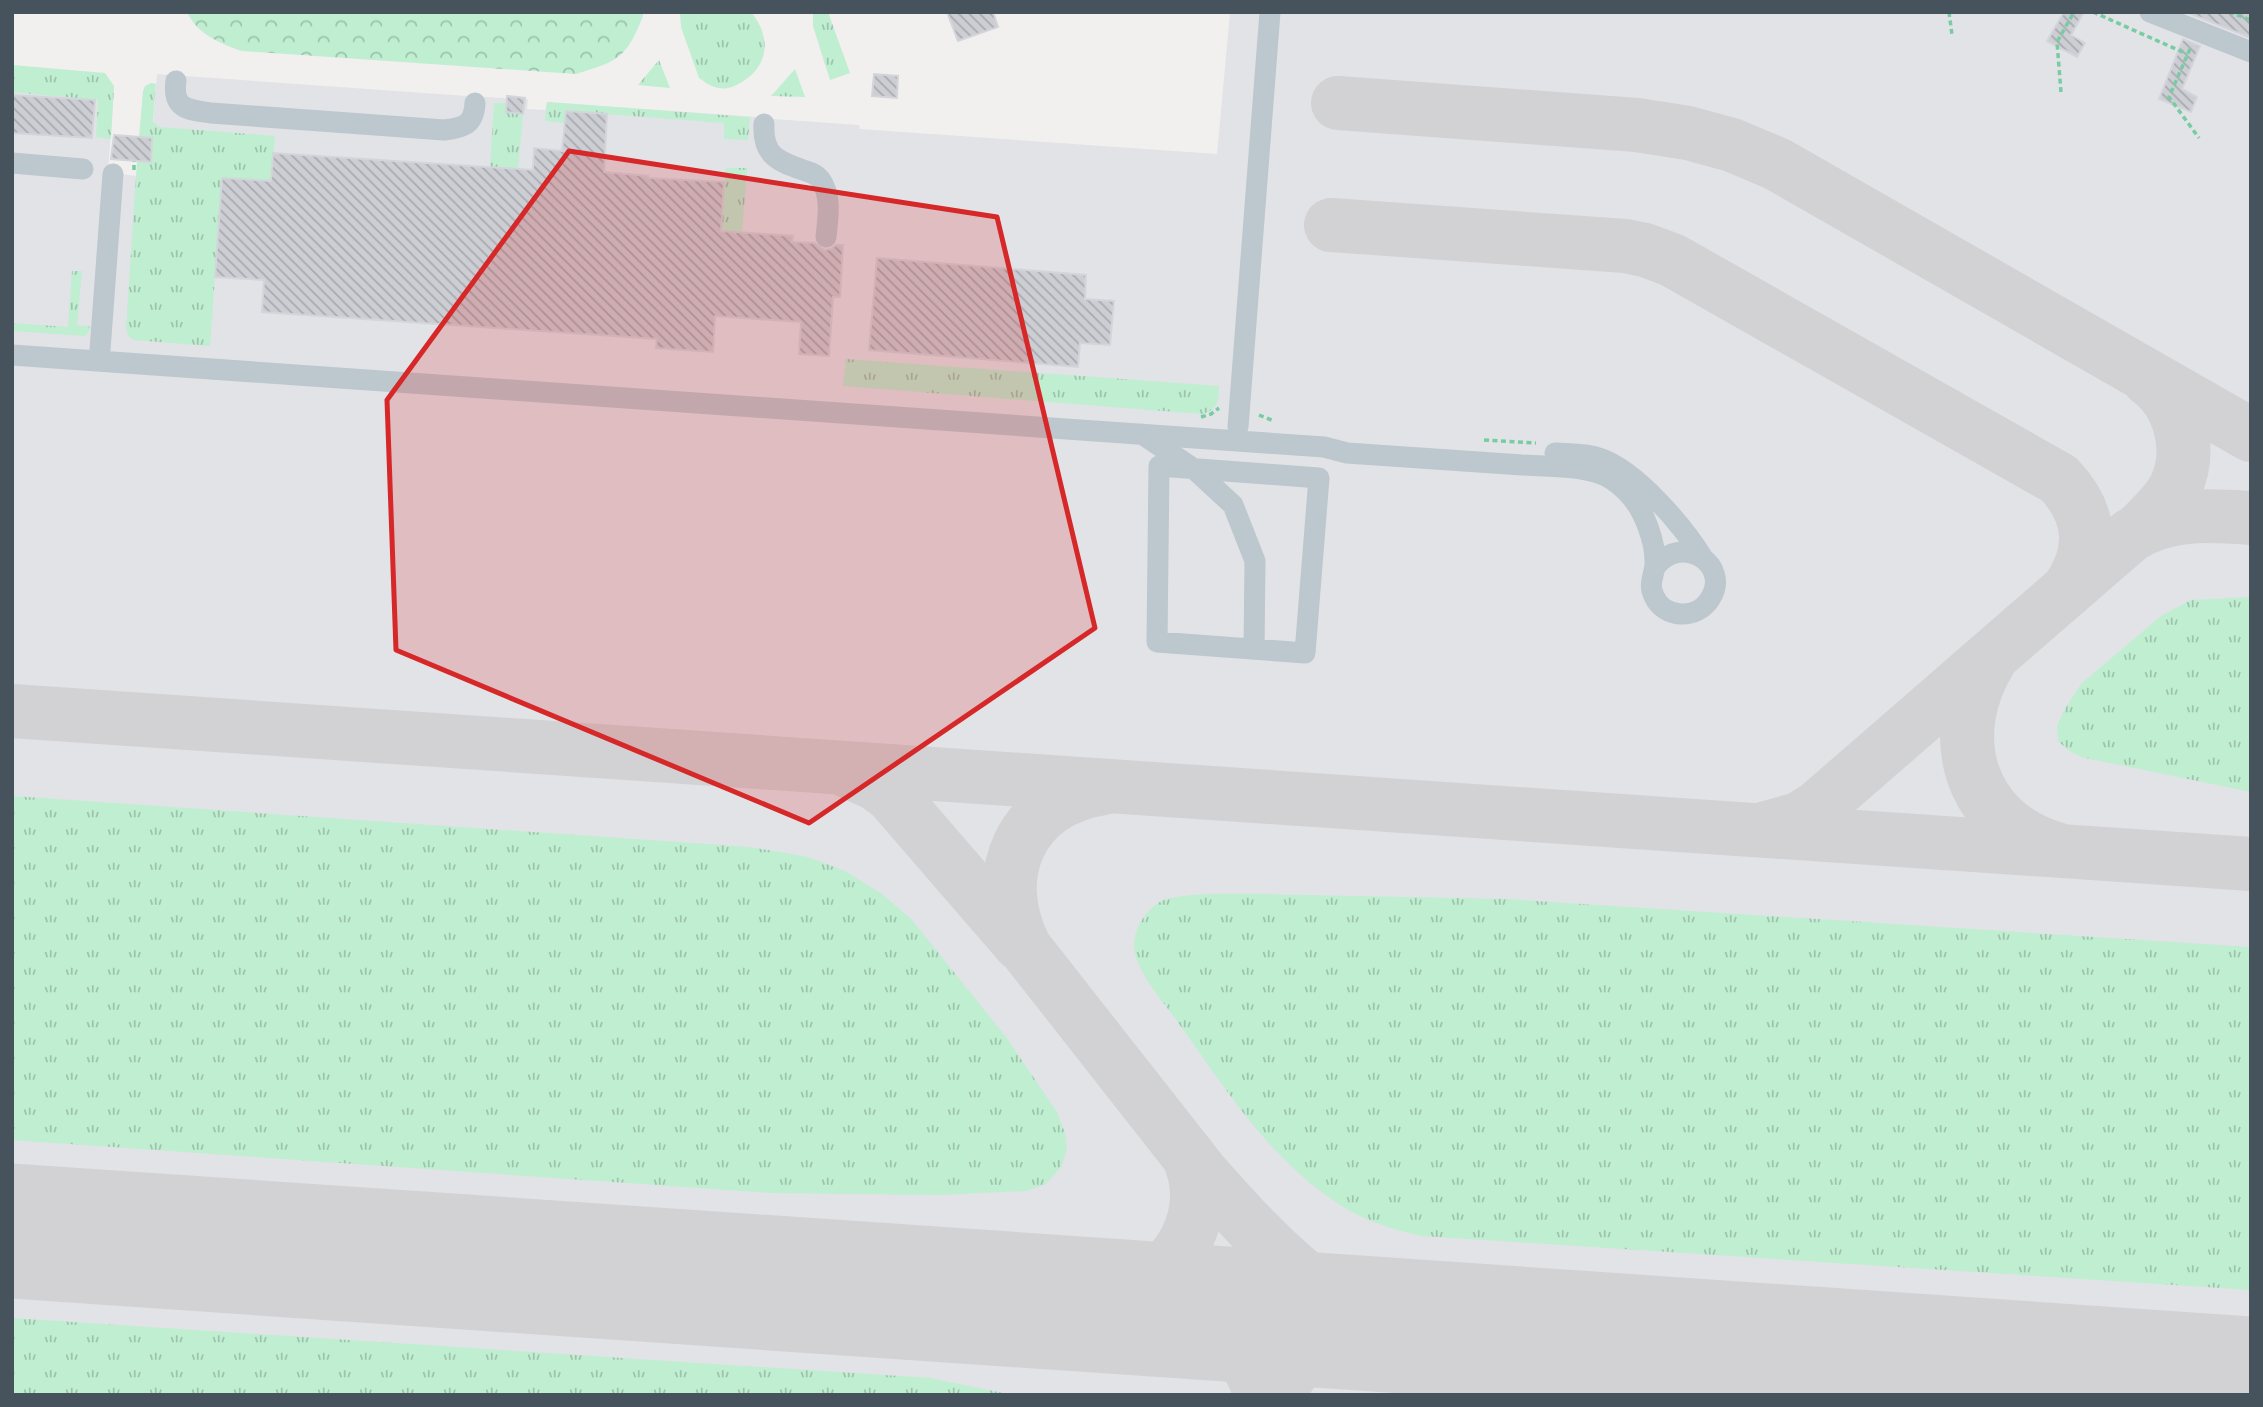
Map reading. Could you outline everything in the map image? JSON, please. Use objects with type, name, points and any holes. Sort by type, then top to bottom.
[{"type":"lane","points":[[1233,427],[1257,12]]},
{"type":"lane","points":[[1233,427],[1270,12]]},
{"type":"lane","points":[[2150,12],[2251,52]]},
{"type":"lane","points":[[2185,12],[2251,38]]},
{"type":"lane","points":[[176,81],[174,94],[178,103],[190,110],[211,113],[444,130],[456,129],[468,123],[474,115],[475,103]]},
{"type":"lane","points":[[764,124],[763,133],[771,155],[778,161],[818,175],[825,186],[829,205],[826,237]]},
{"type":"lane","points":[[12,163],[83,169]]},
{"type":"lane","points":[[106,351],[127,171]]},
{"type":"lane","points":[[12,344],[1167,425],[1325,433],[1352,439],[1598,457],[1624,472],[1686,531],[1710,566],[1714,588],[1711,598],[1694,613],[1672,613],[1662,607],[1651,588],[1655,567],[1650,536],[1636,503],[1628,492],[1600,473],[1560,467],[1347,453],[1324,446],[12,355]]},
{"type":"lane","points":[[1142,434],[1194,469],[1233,505],[1255,561],[1254,649]]},
{"type":"lane","points":[[1159,466],[1194,469],[1319,478],[1305,653],[1157,642],[1159,466]]},
{"type":"lane","points":[[1655,567],[1661,559],[1677,551],[1695,553],[1703,558]]},
{"type":"path","points":[[1949,12],[1952,35]]},
{"type":"path","points":[[2061,92],[2057,42],[2074,12]]},
{"type":"path","points":[[2093,12],[2187,54]]},
{"type":"path","points":[[2230,12],[2251,20]]},
{"type":"path","points":[[2197,31],[2169,97],[2199,138]]},
{"type":"path","points":[[1193,417],[1211,414],[1218,410],[1222,401]]},
{"type":"path","points":[[1253,407],[1264,419],[1273,421]]},
{"type":"highlighted area","points":[[569,151],[997,217],[1095,628],[809,823],[396,650],[387,400]]},
{"type":"shaded area","points":[[1230,12],[2251,12],[2251,1395],[12,1395],[12,66],[114,86],[108,173],[149,177],[157,74],[467,96],[467,103],[484,104],[484,97],[528,99],[527,109],[545,110],[547,102],[756,117],[756,124],[773,119],[859,125],[860,129],[1217,154]]},
{"type":"green space","points":[[187,12],[643,12],[643,16],[631,41],[619,56],[602,66],[576,74],[242,51],[203,32]]},
{"type":"green space","points":[[680,12],[751,12],[762,30],[764,39],[763,57],[759,65],[745,80],[733,87],[713,87],[699,78],[681,27]]},
{"type":"green space","points":[[813,12],[828,12],[850,73],[830,80],[813,26]]},
{"type":"green space","points":[[659,60],[670,88],[638,85]]},
{"type":"green space","points":[[12,65],[105,73],[114,86],[111,139],[96,137],[98,100],[12,92]]},
{"type":"green space","points":[[795,69],[805,97],[771,96]]},
{"type":"green space","points":[[156,84],[153,122],[159,127],[275,136],[271,181],[222,178],[210,346],[133,340],[126,328],[137,161],[152,138],[139,137],[143,91],[145,86]]},
{"type":"green space","points":[[547,102],[750,117],[748,140],[724,139],[724,123],[566,111],[565,123],[545,121]]},
{"type":"green space","points":[[494,103],[507,103],[506,112],[523,114],[518,169],[490,167]]},
{"type":"green space","points":[[726,168],[747,168],[742,233],[721,231]]},
{"type":"green space","points":[[72,271],[82,271],[77,325],[92,327],[85,336],[12,331],[12,323],[68,327]]},
{"type":"green space","points":[[846,359],[1219,386],[1219,396],[1214,407],[1202,414],[843,386]]},
{"type":"green space","points":[[2251,597],[2251,792],[2081,757],[2058,741],[2057,726],[2081,684],[2161,616],[2191,600]]},
{"type":"green space","points":[[12,796],[750,847],[808,857],[845,871],[882,894],[912,920],[1006,1037],[1057,1112],[1065,1133],[1067,1150],[1061,1167],[1046,1184],[1026,1191],[939,1195],[771,1193],[12,1140]]},
{"type":"green space","points":[[1191,895],[1505,899],[2251,947],[2251,1290],[1423,1236],[1374,1222],[1351,1212],[1330,1198],[1307,1180],[1265,1139],[1228,1093],[1153,989],[1138,962],[1134,946],[1137,931],[1143,918],[1158,903]]},
{"type":"green space","points":[[12,1318],[930,1378],[1013,1395],[12,1395]]},
{"type":"building","points":[[947,12],[993,12],[998,27],[958,41]]},
{"type":"building","points":[[2064,12],[2084,12],[2071,35],[2085,43],[2077,57],[2047,41]]},
{"type":"building","points":[[2186,12],[2251,12],[2251,38]]},
{"type":"building","points":[[2183,39],[2200,46],[2182,89],[2197,97],[2191,112],[2159,99]]},
{"type":"building","points":[[874,74],[898,76],[897,98],[872,96]]},
{"type":"building","points":[[12,95],[95,100],[92,138],[12,133]]},
{"type":"building","points":[[507,96],[525,98],[523,114],[506,112]]},
{"type":"building","points":[[566,111],[607,114],[604,172],[648,178],[724,182],[721,231],[793,236],[792,242],[815,243],[824,250],[843,245],[840,297],[833,297],[829,356],[799,354],[801,322],[715,316],[713,352],[656,348],[657,339],[262,312],[264,280],[215,277],[222,178],[271,181],[273,153],[533,170],[534,148],[562,151]]},
{"type":"building","points":[[114,135],[152,138],[151,162],[111,159]]},
{"type":"building","points":[[877,258],[1086,275],[1085,299],[1114,301],[1110,345],[1080,343],[1078,367],[869,350]]},
{"type":"taxiway","points":[[1338,103],[1637,125],[1688,133],[1732,145],[1777,164],[2251,435]]},
{"type":"taxiway","points":[[1331,225],[1625,246],[1672,260],[2059,479],[2078,506],[2086,534],[2082,562],[2067,591]]},
{"type":"taxiway","points":[[2139,530],[2175,488],[2183,459],[2181,429],[2176,414],[2169,401],[2148,379]]},
{"type":"taxiway","points":[[1763,829],[1799,819],[1818,807],[2131,535],[2160,522],[2175,519],[2204,516],[2251,518]]},
{"type":"taxiway","points":[[1990,660],[1976,689],[1969,718],[1967,746],[1973,773],[1984,798],[2002,819],[2026,836],[2056,849]]},
{"type":"taxiway","points":[[12,711],[2251,864]]},
{"type":"taxiway","points":[[845,770],[876,784],[892,796],[1020,944]]},
{"type":"taxiway","points":[[1104,788],[1075,795],[1051,808],[1032,825],[1019,845],[1012,868],[1010,894],[1014,921],[1025,948],[1201,1172],[1258,1233],[1288,1263],[1328,1295],[1355,1310],[1393,1324]]},
{"type":"taxiway","points":[[1096,1301],[1121,1295],[1144,1285],[1164,1269],[1180,1251],[1191,1229],[1196,1206],[1196,1181],[1188,1155]]},
{"type":"taxiway","points":[[1074,1303],[1172,1311],[1191,1317],[1230,1342],[1249,1367],[1260,1395]]},
{"type":"taxiway","points":[[1278,1395],[1301,1361],[1333,1335],[1360,1326],[1393,1324]]},
{"type":"runway","points":[[12,1231],[2251,1384]]}]
